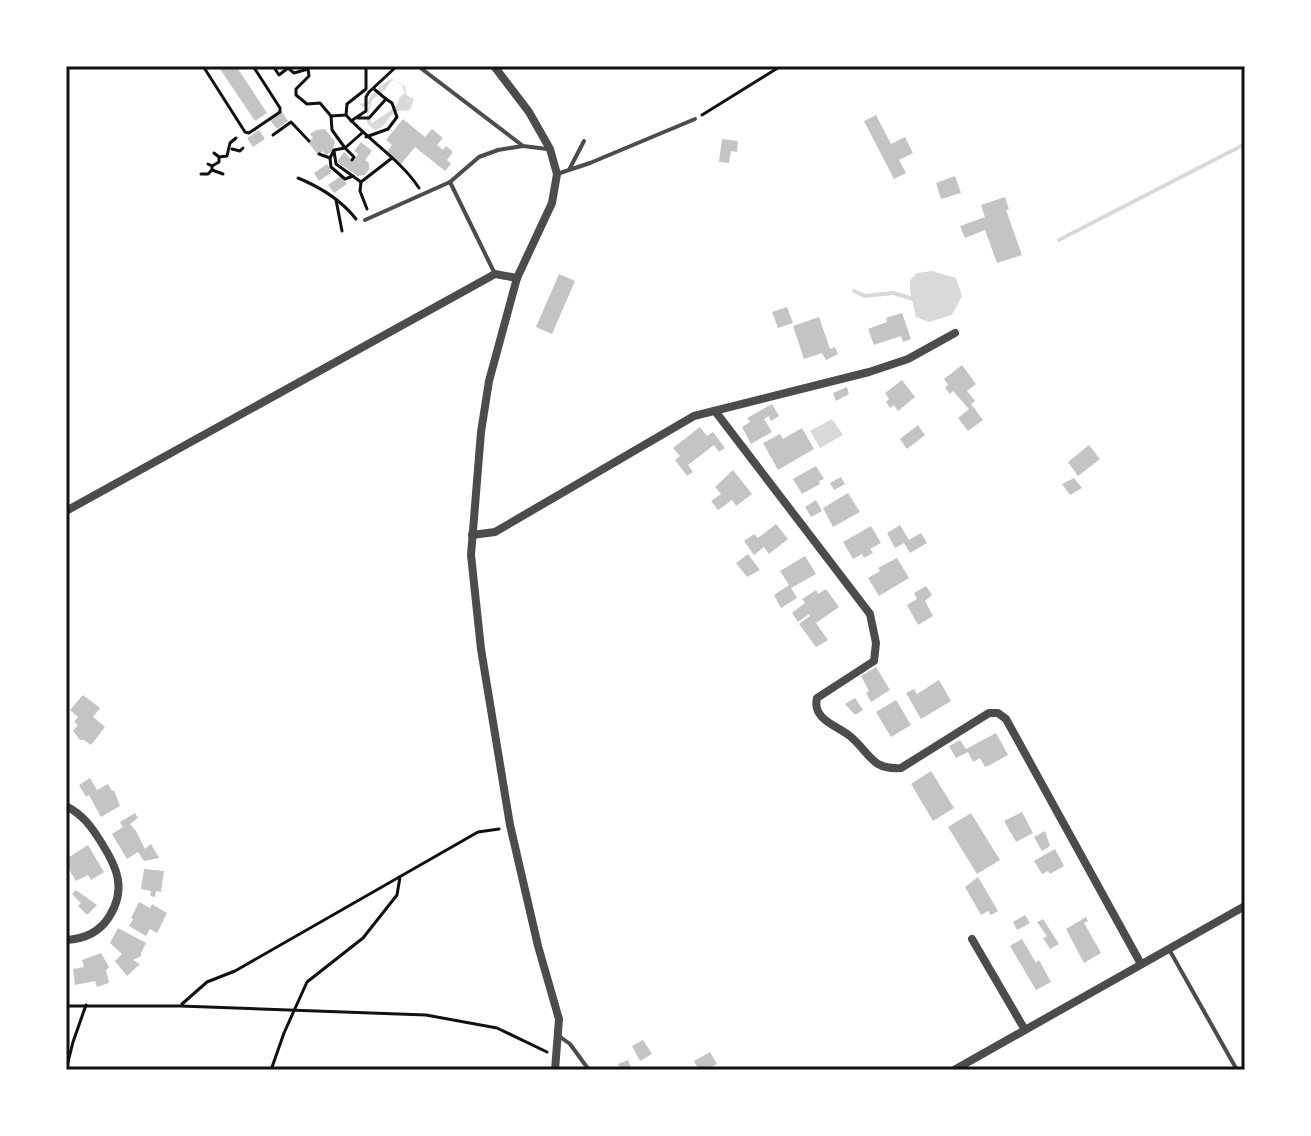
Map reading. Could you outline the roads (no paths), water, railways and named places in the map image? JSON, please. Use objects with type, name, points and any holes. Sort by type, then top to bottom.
[{"type":"street","points":[[494,66],[529,112],[550,149],[557,174],[552,203],[517,278],[499,336],[481,432],[471,555],[481,649],[510,825],[538,946],[559,1019],[555,1070]]},
{"type":"street","points":[[66,511],[495,274],[517,278]]},
{"type":"street","points":[[472,535],[495,532],[694,416],[869,372],[908,359],[955,333]]},
{"type":"street","points":[[715,411],[870,614],[876,643],[874,661],[817,698],[815,705],[822,719],[851,737],[871,761],[890,769],[901,768],[989,713],[998,713],[1006,719],[1141,964]]},
{"type":"street","points":[[66,806],[89,822],[115,864],[119,891],[116,907],[105,923],[92,935],[66,940]]},
{"type":"street","points":[[954,1070],[1245,906]]},
{"type":"street","points":[[972,939],[1025,1030]]},
{"type":"lane","points":[[418,66],[523,146]]},
{"type":"lane","points":[[557,174],[695,119]]},
{"type":"lane","points":[[568,170],[584,141]]},
{"type":"lane","points":[[365,220],[450,182],[479,157],[523,146],[550,149]]},
{"type":"lane","points":[[450,182],[495,274]]},
{"type":"lane","points":[[1169,949],[1237,1070]]},
{"type":"lane","points":[[558,1035],[570,1044],[589,1070]]},
{"type":"waterway","points":[[1059,240],[1245,144]]},
{"type":"waterway","points":[[854,291],[865,296],[893,293],[913,299]]}]
